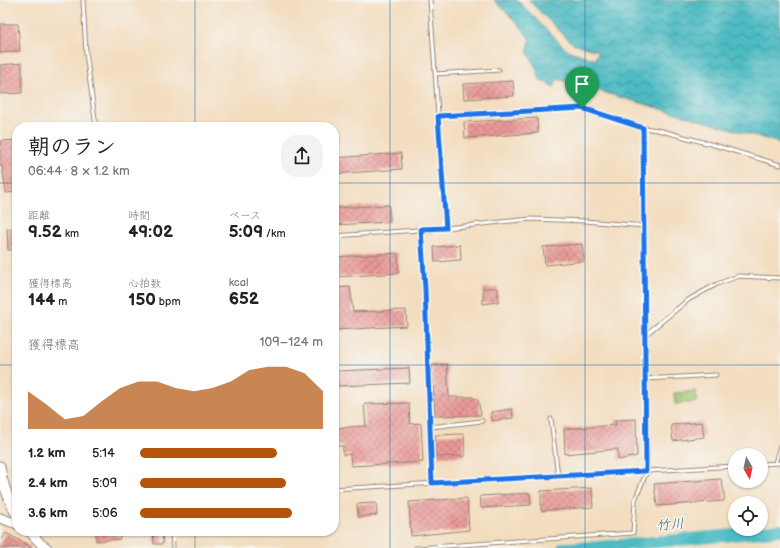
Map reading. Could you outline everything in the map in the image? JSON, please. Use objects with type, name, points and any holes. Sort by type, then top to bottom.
[{"type":"main road","points":[[0,466],[3,483],[12,507]]},
{"type":"main road","points":[[0,518],[12,522]]},
{"type":"main road","points":[[34,536],[47,548]]},
{"type":"lane","points":[[83,0],[86,53],[95,122]]},
{"type":"lane","points":[[430,0],[446,228]]},
{"type":"lane","points":[[435,74],[499,70]]},
{"type":"lane","points":[[438,116],[582,108],[643,128],[658,130],[714,145],[780,165]]},
{"type":"lane","points":[[416,548],[633,533],[635,500],[646,471],[643,128]]},
{"type":"lane","points":[[339,236],[446,228],[530,219],[585,220],[644,226]]},
{"type":"lane","points":[[421,229],[425,289],[432,483]]},
{"type":"lane","points":[[645,335],[688,300],[717,284],[739,276],[780,278]]},
{"type":"lane","points":[[646,379],[716,375]]},
{"type":"lane","points":[[551,419],[558,476]]},
{"type":"lane","points":[[430,427],[482,422]]},
{"type":"lane","points":[[775,463],[780,446]]},
{"type":"lane","points":[[768,464],[780,463]]},
{"type":"lane","points":[[339,489],[728,466]]},
{"type":"lane","points":[[172,536],[173,548]]},
{"type":"green space","points":[[696,391],[697,402],[675,404],[674,393]]},
{"type":"water","points":[[494,0],[517,0],[567,50],[596,60],[598,51],[573,44],[528,0],[780,0],[780,143],[557,79],[554,87],[540,81],[536,68],[527,52],[530,40],[522,28]]},
{"type":"building","points":[[0,24],[18,24],[20,51],[0,53]]},
{"type":"building","points":[[22,63],[22,93],[0,94],[0,65]]},
{"type":"building","points":[[513,81],[514,96],[464,99],[463,84]]},
{"type":"building","points":[[537,118],[538,133],[465,138],[464,122]]},
{"type":"building","points":[[12,140],[12,192],[6,193],[2,166],[0,166],[0,141]]},
{"type":"building","points":[[401,153],[402,169],[339,174],[339,158]]},
{"type":"building","points":[[389,205],[390,222],[339,225],[339,208]]},
{"type":"building","points":[[7,229],[12,229],[12,250],[8,250]]},
{"type":"building","points":[[582,244],[584,261],[545,265],[543,247]]},
{"type":"building","points":[[460,245],[461,260],[435,262],[434,247]]},
{"type":"building","points":[[398,253],[399,273],[339,277],[339,257]]},
{"type":"building","points":[[350,287],[353,312],[406,310],[407,326],[339,330],[339,288]]},
{"type":"building","points":[[483,288],[498,288],[498,302],[483,304]]},
{"type":"building","points":[[447,364],[449,397],[472,397],[478,400],[481,415],[435,416],[432,365]]},
{"type":"building","points":[[409,368],[410,383],[339,386],[339,371]]},
{"type":"building","points":[[409,403],[410,424],[421,423],[423,462],[351,466],[350,454],[343,455],[343,446],[339,446],[339,428],[366,426],[364,404]]},
{"type":"building","points":[[512,409],[513,418],[492,421],[491,412]]},
{"type":"building","points":[[636,419],[637,456],[618,460],[618,449],[565,454],[564,429],[616,425],[615,420]]},
{"type":"building","points":[[702,422],[704,437],[673,441],[671,425]]},
{"type":"building","points":[[464,434],[465,456],[436,457],[435,435]]},
{"type":"building","points":[[721,479],[724,492],[724,501],[657,506],[654,484]]},
{"type":"building","points":[[592,488],[593,507],[541,511],[541,491]]},
{"type":"building","points":[[530,493],[531,505],[481,508],[480,496]]},
{"type":"building","points":[[467,498],[469,530],[411,536],[409,502]]},
{"type":"building","points":[[376,503],[377,515],[358,517],[357,504]]},
{"type":"building","points":[[6,533],[32,548],[0,548],[0,543]]},
{"type":"building","points":[[96,536],[120,536],[120,539],[96,541]]},
{"type":"building","points":[[153,536],[162,536],[163,544],[154,544]]},
{"type":"waterway","name":"竹川","points":[[563,548],[597,547],[780,530]]},
{"type":"route","points":[[582,108],[643,128],[646,471],[432,483],[425,289],[421,229],[446,228],[438,116],[582,108]]}]
